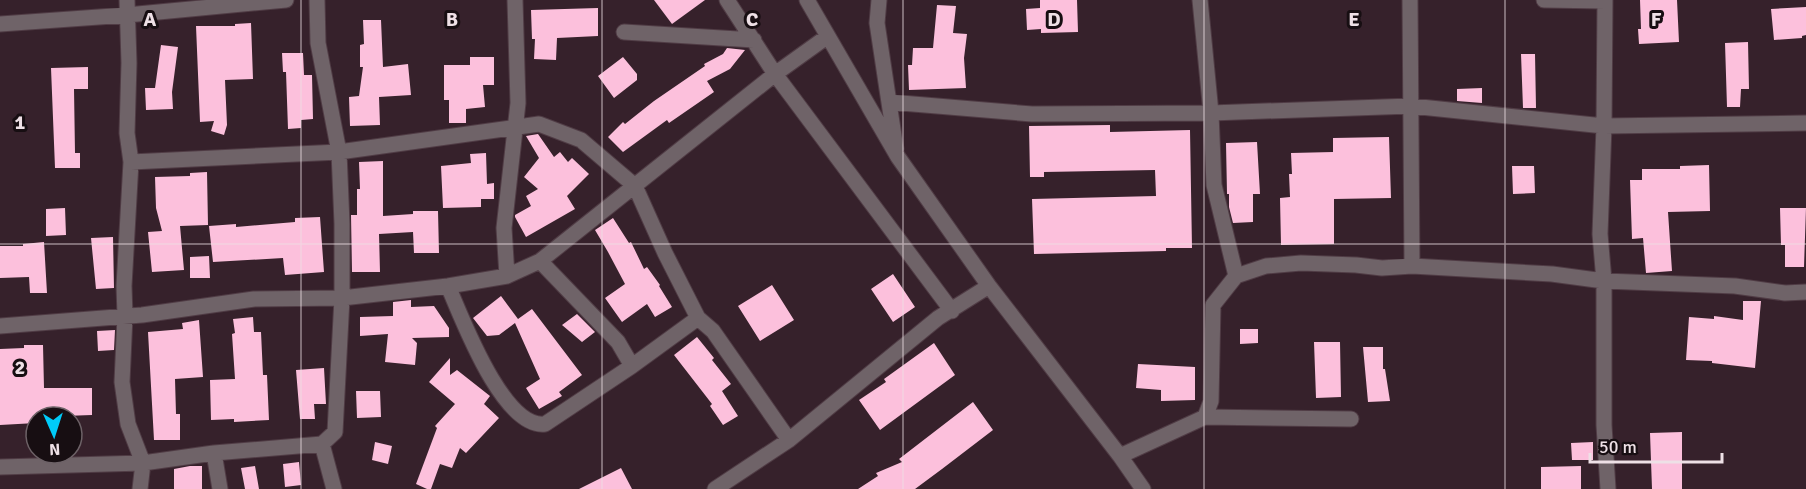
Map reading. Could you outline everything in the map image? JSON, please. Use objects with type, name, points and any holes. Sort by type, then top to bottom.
[{"type":"street","points":[[0,24],[127,8],[286,0]]},
{"type":"street","points":[[0,467],[143,463],[214,453],[322,444],[335,432],[342,298],[339,152],[318,43],[317,0]]},
{"type":"street","points":[[507,276],[504,228],[518,103],[515,0]]},
{"type":"street","points":[[727,0],[775,74],[952,311]]},
{"type":"street","points":[[807,0],[898,158],[989,286],[1143,489]]},
{"type":"street","points":[[879,0],[877,23],[898,158]]},
{"type":"street","points":[[1200,0],[1211,113],[1214,185],[1236,276]]},
{"type":"street","points":[[1410,0],[1412,266]]},
{"type":"street","points":[[1544,0],[1605,0],[1600,234],[1604,281],[1604,424],[1608,489]]},
{"type":"street","points":[[127,8],[129,63],[127,133],[131,162],[124,286],[123,382],[128,424],[143,463],[140,489]]},
{"type":"street","points":[[624,32],[754,40]]},
{"type":"street","points":[[0,326],[125,316],[254,299],[342,298],[448,286],[507,276],[540,261],[775,74],[828,36]]},
{"type":"street","points":[[889,102],[1032,114],[1211,113],[1412,106],[1604,126],[1806,123]]},
{"type":"street","points":[[131,162],[339,152],[539,124],[581,140],[635,186],[698,318],[713,331],[789,440]]},
{"type":"street","points":[[540,261],[618,342],[632,366]]},
{"type":"street","points":[[1205,417],[1211,401],[1213,305],[1236,276],[1266,266],[1300,263],[1382,268],[1412,266],[1552,274],[1604,281],[1735,286],[1785,293],[1806,292]]},
{"type":"street","points":[[448,286],[476,350],[500,393],[519,414],[537,424],[545,424],[632,366],[698,318]]},
{"type":"street","points":[[715,489],[789,440],[938,318],[989,286]]},
{"type":"street","points":[[1120,456],[1205,417],[1351,419]]},
{"type":"street","points":[[322,444],[334,489]]},
{"type":"street","points":[[214,453],[220,489]]},
{"type":"building","points":[[654,0],[705,0],[672,24]]},
{"type":"building","points":[[1040,0],[1077,0],[1078,32],[1041,33],[1041,29],[1027,30],[1026,9],[1040,8]]},
{"type":"building","points":[[1640,0],[1677,0],[1679,42],[1639,44]]},
{"type":"building","points":[[937,5],[956,6],[953,33],[967,34],[964,58],[966,88],[909,90],[908,65],[912,65],[913,48],[933,48]]},
{"type":"building","points":[[1806,7],[1806,35],[1802,38],[1774,40],[1771,9]]},
{"type":"building","points":[[598,8],[598,36],[557,38],[556,60],[534,59],[535,39],[532,39],[531,10]]},
{"type":"building","points":[[363,20],[381,20],[383,67],[408,64],[411,95],[379,97],[380,125],[350,126],[349,97],[359,96],[363,67],[360,67],[360,45],[364,44]]},
{"type":"building","points":[[251,23],[253,79],[225,80],[227,125],[224,135],[211,131],[214,121],[200,122],[196,26],[235,26],[235,24]]},
{"type":"building","points":[[1748,42],[1749,89],[1741,89],[1740,107],[1727,107],[1725,43]]},
{"type":"building","points":[[161,45],[178,47],[172,92],[173,109],[146,110],[145,88],[155,88]]},
{"type":"building","points":[[727,48],[745,50],[730,69],[707,81],[714,92],[669,123],[667,120],[623,152],[608,137],[623,122],[625,124],[705,66],[704,64],[723,54]]},
{"type":"building","points":[[282,53],[303,53],[304,75],[312,75],[313,119],[301,120],[301,128],[288,129],[286,72],[283,72]]},
{"type":"building","points":[[1521,54],[1535,54],[1536,108],[1523,108]]},
{"type":"building","points":[[470,57],[494,57],[494,85],[483,85],[485,107],[466,109],[466,123],[449,123],[449,100],[444,100],[444,65],[470,65]]},
{"type":"building","points":[[623,57],[637,74],[637,80],[614,98],[598,76]]},
{"type":"building","points":[[88,67],[88,89],[74,89],[75,153],[80,153],[80,168],[55,168],[51,68]]},
{"type":"building","points":[[1482,88],[1482,103],[1457,101],[1457,89]]},
{"type":"building","points":[[1110,125],[1110,132],[1190,130],[1192,248],[1166,248],[1166,251],[1034,254],[1032,199],[1156,196],[1155,170],[1044,172],[1044,177],[1030,177],[1029,126]]},
{"type":"building","points":[[538,134],[554,157],[560,152],[568,162],[572,158],[589,174],[567,196],[575,209],[526,237],[515,215],[531,206],[526,196],[538,189],[524,177],[539,158],[526,136]]},
{"type":"building","points":[[1389,137],[1391,198],[1334,199],[1334,244],[1281,245],[1280,198],[1290,197],[1291,153],[1333,152],[1333,138]]},
{"type":"building","points":[[1257,142],[1260,194],[1253,194],[1253,222],[1233,223],[1229,194],[1227,194],[1226,143]]},
{"type":"building","points":[[486,153],[487,184],[494,183],[494,199],[481,199],[481,207],[443,208],[441,166],[471,163],[470,154]]},
{"type":"building","points":[[383,161],[383,216],[413,214],[413,211],[438,211],[439,253],[414,253],[413,232],[379,234],[380,272],[352,272],[351,215],[357,215],[357,189],[360,189],[359,162]]},
{"type":"building","points":[[1709,165],[1710,211],[1668,212],[1672,271],[1646,273],[1643,238],[1632,239],[1630,180],[1642,180],[1642,169],[1680,169],[1680,166]]},
{"type":"building","points":[[1512,166],[1534,166],[1535,193],[1513,194]]},
{"type":"building","points":[[207,172],[208,225],[180,226],[184,270],[152,272],[148,232],[162,231],[156,208],[155,177],[190,176],[190,173]]},
{"type":"building","points":[[65,208],[66,235],[46,236],[46,209]]},
{"type":"building","points":[[1780,208],[1806,208],[1804,267],[1785,267],[1785,245],[1781,245]]},
{"type":"building","points":[[320,217],[324,272],[285,275],[283,258],[213,262],[209,226],[236,224],[236,227],[295,222],[295,218]]},
{"type":"building","points":[[613,218],[629,243],[631,242],[644,269],[647,267],[672,307],[655,317],[647,304],[622,322],[605,298],[625,284],[595,230]]},
{"type":"building","points":[[113,237],[114,288],[96,289],[91,238]]},
{"type":"building","points":[[44,242],[47,293],[30,293],[29,277],[0,278],[0,246],[23,246],[23,244]]},
{"type":"building","points":[[209,256],[210,278],[190,278],[190,257]]},
{"type":"building","points":[[893,274],[915,307],[893,322],[871,289]]},
{"type":"building","points":[[772,285],[794,320],[760,341],[738,306]]},
{"type":"building","points":[[501,296],[518,319],[532,309],[582,375],[559,392],[562,396],[539,409],[526,388],[540,379],[515,323],[499,335],[487,336],[473,318]]},
{"type":"building","points":[[411,300],[411,307],[434,306],[449,328],[449,337],[412,338],[417,343],[415,365],[385,362],[388,334],[360,336],[360,317],[393,316],[393,302]]},
{"type":"building","points":[[1743,301],[1761,301],[1755,368],[1712,363],[1712,361],[1686,360],[1689,317],[1714,319],[1714,316],[1743,320]]},
{"type":"building","points":[[577,314],[595,332],[582,342],[562,325]]},
{"type":"building","points":[[253,317],[254,332],[261,332],[263,375],[267,375],[269,420],[234,422],[234,419],[211,420],[210,380],[235,379],[233,319]]},
{"type":"building","points":[[199,320],[203,377],[175,379],[176,414],[180,414],[180,440],[154,440],[148,332],[183,329],[182,323]]},
{"type":"building","points":[[1240,329],[1258,329],[1258,343],[1240,344]]},
{"type":"building","points":[[115,330],[114,350],[98,351],[97,331]]},
{"type":"building","points":[[697,337],[731,384],[722,391],[738,416],[723,425],[710,406],[712,404],[674,355]]},
{"type":"building","points":[[1314,342],[1340,342],[1341,397],[1316,398]]},
{"type":"building","points":[[934,343],[955,375],[880,430],[859,400],[886,382],[884,379]]},
{"type":"building","points":[[24,345],[43,345],[44,388],[92,388],[92,415],[84,415],[84,405],[24,405],[24,424],[0,425],[0,349],[24,348]]},
{"type":"building","points":[[1363,347],[1383,347],[1383,369],[1385,369],[1390,401],[1368,402]]},
{"type":"building","points":[[450,358],[450,375],[457,370],[490,396],[484,404],[499,418],[466,453],[460,448],[452,468],[440,464],[431,489],[427,489],[416,484],[437,428],[435,426],[455,404],[429,382]]},
{"type":"building","points":[[1138,364],[1195,367],[1195,400],[1161,401],[1161,390],[1136,388]]},
{"type":"building","points":[[324,368],[326,404],[314,404],[315,419],[300,419],[296,370]]},
{"type":"building","points":[[356,391],[380,391],[381,417],[357,418]]},
{"type":"building","points":[[973,402],[993,430],[942,469],[915,489],[858,489],[878,476],[876,473],[902,462],[899,459]]},
{"type":"building","points":[[1682,432],[1682,489],[1652,489],[1650,433]]},
{"type":"building","points":[[375,442],[392,446],[388,464],[372,460]]},
{"type":"building","points":[[1593,442],[1593,460],[1572,460],[1571,443]]},
{"type":"building","points":[[299,462],[301,485],[285,487],[283,464]]},
{"type":"building","points":[[202,466],[202,489],[174,489],[174,469]]},
{"type":"building","points":[[255,466],[259,489],[245,489],[241,468]]},
{"type":"building","points":[[1581,466],[1581,489],[1541,489],[1541,467]]},
{"type":"building","points":[[621,468],[632,489],[579,489]]}]
